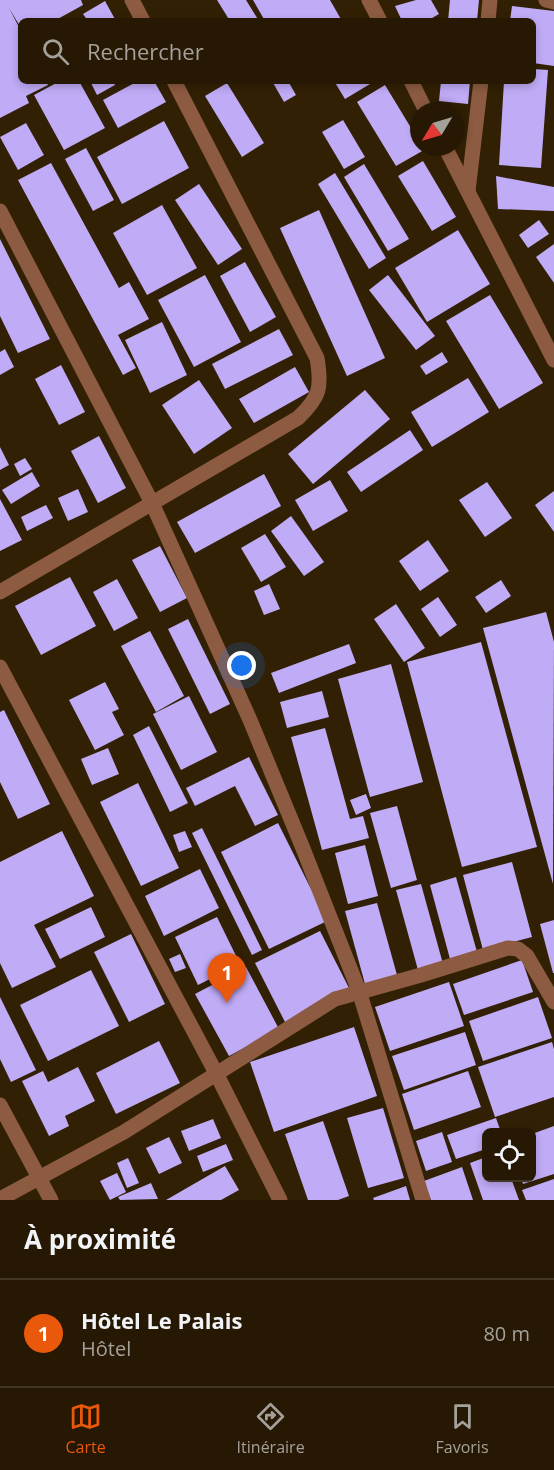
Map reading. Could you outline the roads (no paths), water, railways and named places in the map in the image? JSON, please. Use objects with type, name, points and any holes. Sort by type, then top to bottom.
[{"type":"street","points":[[132,0],[141,18]]},
{"type":"street","points":[[369,0],[378,18]]},
{"type":"street","points":[[488,18],[490,0]]},
{"type":"street","points":[[546,0],[554,2]]},
{"type":"street","points":[[0,592],[298,418],[314,404],[320,388],[317,358],[176,84]]},
{"type":"street","points":[[412,84],[422,102]]},
{"type":"street","points":[[468,191],[481,84]]},
{"type":"street","points":[[450,156],[554,360]]},
{"type":"street","points":[[0,211],[152,503],[250,720],[359,991],[423,1200]]},
{"type":"street","points":[[0,667],[216,1073],[280,1200]]},
{"type":"street","points":[[0,1199],[124,1132],[335,999],[508,948],[518,949],[527,956],[554,1002]]},
{"type":"street","points":[[0,1105],[51,1200]]},
{"type":"place","name":"Hôtel Le Palais","points":[[227,1003]]}]
